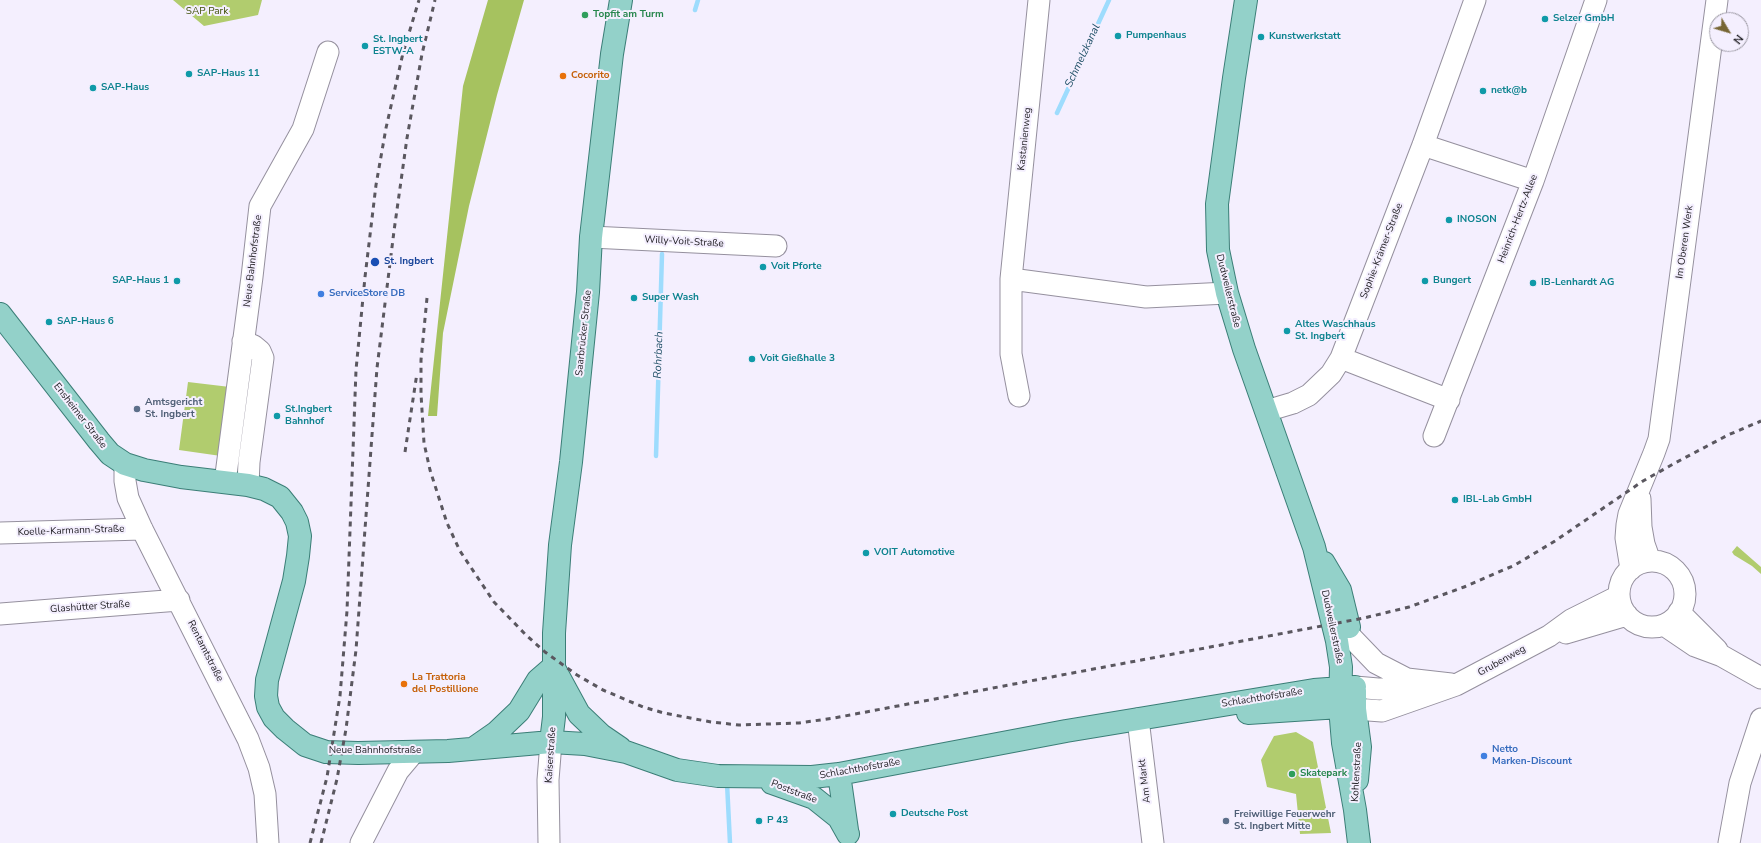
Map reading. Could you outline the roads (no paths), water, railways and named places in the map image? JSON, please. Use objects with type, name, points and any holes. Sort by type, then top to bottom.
[{"type":"main road","name":"Saarbrücker Straße","points":[[553,667],[560,545],[571,462],[592,237],[612,54],[622,0]]},
{"type":"main road","name":"Dudweilerstraße","points":[[1246,0],[1217,204],[1218,250],[1226,293],[1244,349],[1314,547],[1344,639],[1341,667],[1348,698]]},
{"type":"main road","name":"Ensheimer Straße","points":[[0,314],[98,441],[110,454],[125,464],[144,470],[181,477],[248,485],[264,489],[280,497]]},
{"type":"main road","name":"Neue Bahnhofstraße","points":[[280,497],[297,522],[300,536],[294,581],[267,680],[266,696],[268,707],[274,718],[295,738],[305,745],[326,752],[358,753],[448,751],[551,742]]},
{"type":"main road","points":[[1314,690],[1329,669],[1344,639]]},
{"type":"main road","name":"Kaiserstraße","points":[[551,742],[554,717],[553,667]]},
{"type":"main road","points":[[473,748],[497,732],[519,711],[538,680],[553,667],[571,700],[585,720],[601,735],[626,752]]},
{"type":"main road","name":"Schlachthofstraße","points":[[551,742],[585,744],[626,752],[677,770],[718,776],[812,777],[839,774],[1058,732],[1314,690],[1348,698]]},
{"type":"main road","name":"Schlachthofstraße","points":[[1169,714],[1209,714],[1348,698]]},
{"type":"main road","name":"Kohlenstraße","points":[[1348,698],[1343,743],[1355,810],[1358,843]]},
{"type":"main road","name":"Poststraße","points":[[839,774],[848,838]]},
{"type":"main road","name":"Poststraße","points":[[749,777],[788,788],[814,798],[839,818],[848,838]]},
{"type":"street","name":"Kastanienweg","points":[[1019,396],[1011,354],[1011,279],[1039,0]]},
{"type":"street","name":"Sophie-Krämer-Straße","points":[[1266,411],[1293,403],[1309,395],[1331,374],[1341,358],[1476,0]]},
{"type":"street","name":"Heinrich-Hertz-Allee","points":[[1434,436],[1533,181],[1596,0]]},
{"type":"street","name":"Im Oberen Werk","points":[[1631,569],[1626,538],[1627,525],[1631,509],[1643,482],[1658,439],[1717,0]]},
{"type":"street","name":"Neue Bahnhofstraße","points":[[225,482],[260,206],[303,129],[328,52]]},
{"type":"street","points":[[1422,144],[1533,181]]},
{"type":"street","name":"Willy-Voit-Straße","points":[[592,237],[776,246]]},
{"type":"street","points":[[1011,279],[1146,297],[1226,293]]},
{"type":"street","points":[[243,340],[260,351],[263,358],[249,462],[248,485]]},
{"type":"street","points":[[1341,358],[1448,400]]},
{"type":"street","name":"Rentamtstraße","points":[[125,464],[125,481],[128,498],[142,529],[239,719],[259,768],[265,794],[268,843]]},
{"type":"street","name":"Im Oberen Werk","points":[[1643,482],[1640,500],[1641,528],[1644,544],[1650,561]]},
{"type":"street","name":"Koelle-Karmann-Straße","points":[[0,533],[142,529]]},
{"type":"street","points":[[1650,561],[1667,565],[1674,570],[1682,580],[1685,596],[1683,604],[1672,618],[1654,627],[1644,626],[1634,622],[1623,609],[1619,596],[1622,581],[1631,569],[1643,562],[1650,561]]},
{"type":"street","name":"Grubenweg","points":[[1348,698],[1382,711],[1456,685],[1549,636],[1571,620],[1619,596]]},
{"type":"street","name":"Glashütter Straße","points":[[0,614],[179,600]]},
{"type":"street","name":"Grubenweg","points":[[1549,636],[1575,631],[1627,615]]},
{"type":"street","points":[[1672,618],[1696,646],[1722,656],[1761,678]]},
{"type":"street","points":[[1344,639],[1376,663],[1408,679],[1456,685]]},
{"type":"street","name":"Am Markt","points":[[1138,719],[1153,843]]},
{"type":"street","points":[[1729,843],[1740,783],[1761,719]]},
{"type":"street","name":"Kaiserstraße","points":[[548,843],[548,780],[551,742]]},
{"type":"street","points":[[361,843],[398,771],[414,752]]},
{"type":"waterway","name":"Rohrbach","points":[[695,10],[698,0]]},
{"type":"waterway","name":"Schmelzkanal","points":[[1057,113],[1109,0]]},
{"type":"waterway","name":"Rohrbach","points":[[656,456],[662,254]]},
{"type":"waterway","name":"Rohrbach","points":[[727,783],[730,843]]},
{"type":"railway","points":[[310,843],[327,777],[340,696],[347,611],[356,370],[376,185],[386,128],[403,53],[419,0]]},
{"type":"railway","points":[[321,843],[337,779],[346,729],[356,650],[377,368],[394,231],[407,138],[422,54],[435,0]]},
{"type":"railway","points":[[427,298],[421,360],[421,394],[424,443],[430,470],[447,523],[460,551],[494,602],[545,652],[577,675],[603,690],[643,707],[664,713],[711,722],[739,725],[799,723],[834,718],[1364,618],[1409,607],[1464,587],[1515,565],[1555,541],[1643,481],[1728,435],[1761,421]]},
{"type":"railway","points":[[405,452],[417,373]]},
{"type":"place","name":"Topfit am Turm","points":[[585,15]]},
{"type":"place","name":"Selzer GmbH","points":[[1545,19]]},
{"type":"place","name":"Pumpenhaus","points":[[1118,36]]},
{"type":"place","name":"Kunstwerkstatt","points":[[1261,37]]},
{"type":"place","name":"St. Ingbert ESTW-A","points":[[365,46]]},
{"type":"place","name":"SAP-Haus 11","points":[[189,74]]},
{"type":"place","name":"Cocorito","points":[[563,76]]},
{"type":"place","name":"SAP-Haus","points":[[93,88]]},
{"type":"place","name":"netk@b","points":[[1483,91]]},
{"type":"place","name":"INOSON","points":[[1449,220]]},
{"type":"place","name":"St. Ingbert","points":[[375,262]]},
{"type":"place","name":"Voit Pforte","points":[[763,267]]},
{"type":"place","name":"SAP-Haus 1","points":[[177,281]]},
{"type":"place","name":"Bungert","points":[[1425,281]]},
{"type":"place","name":"IB-Lenhardt AG","points":[[1533,283]]},
{"type":"place","name":"ServiceStore DB","points":[[321,294]]},
{"type":"place","name":"Super Wash","points":[[634,298]]},
{"type":"place","name":"SAP-Haus 6","points":[[49,322]]},
{"type":"place","name":"Altes Waschhaus St. Ingbert","points":[[1287,331]]},
{"type":"place","name":"Voit Gießhalle 3","points":[[752,359]]},
{"type":"place","name":"Amtsgericht St. Ingbert","points":[[137,409]]},
{"type":"place","name":"St.Ingbert Bahnhof","points":[[277,416]]},
{"type":"place","name":"IBL-Lab GmbH","points":[[1455,500]]},
{"type":"place","name":"VOIT Automotive","points":[[866,553]]},
{"type":"place","name":"La Trattoria del Postillione","points":[[404,684]]},
{"type":"place","name":"Netto Marken-Discount","points":[[1484,756]]},
{"type":"place","name":"Skatepark","points":[[1292,774]]},
{"type":"place","name":"Deutsche Post","points":[[893,814]]},
{"type":"place","name":"P 43","points":[[759,821]]},
{"type":"place","name":"Freiwillige Feuerwehr St. Ingbert Mitte","points":[[1226,821]]},
{"type":"park label","name":"SAP Park","points":[[207,12]]}]
